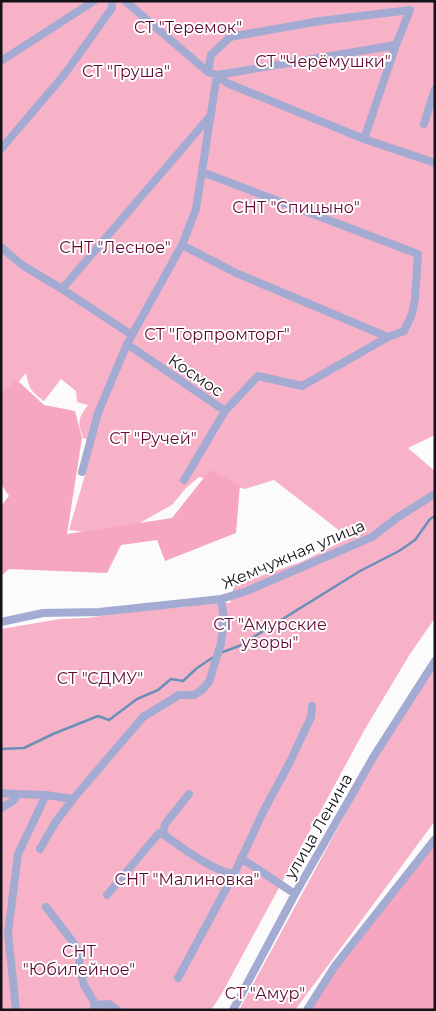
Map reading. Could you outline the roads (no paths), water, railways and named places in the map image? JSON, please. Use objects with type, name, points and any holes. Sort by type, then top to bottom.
[{"type":"street","points":[[1,61],[94,1]]},
{"type":"street","points":[[1,149],[64,75],[112,8],[112,1]]},
{"type":"street","points":[[125,1],[208,72],[217,75],[227,83],[364,138],[435,163]]},
{"type":"street","points":[[364,138],[412,1]]},
{"type":"street","points":[[208,72],[211,55],[230,37],[320,21],[410,10]]},
{"type":"street","points":[[217,75],[396,45]]},
{"type":"street","points":[[82,472],[98,413],[127,344],[182,245],[196,209],[217,75]]},
{"type":"street","points":[[424,124],[435,89]]},
{"type":"street","points":[[62,289],[212,113]]},
{"type":"street","points":[[184,480],[225,411],[258,376],[302,386],[388,337],[404,331],[412,314],[415,299],[418,254],[202,172]]},
{"type":"street","points":[[182,245],[236,273],[388,337]]},
{"type":"street","points":[[1,247],[22,264],[132,335]]},
{"type":"street","name":"Космос","points":[[127,344],[225,411]]},
{"type":"street","name":"Жемчужная улица","points":[[1,622],[43,613],[100,612],[221,599],[248,591],[372,537],[398,517],[435,494]]},
{"type":"street","points":[[40,849],[55,823],[73,799],[143,717],[179,695],[194,695],[209,682],[219,649],[224,619],[221,599]]},
{"type":"street","name":"улица Ленина","points":[[233,1010],[295,894],[374,756],[435,661]]},
{"type":"street","points":[[178,978],[234,874],[311,718],[312,706]]},
{"type":"street","points":[[1,793],[46,795],[73,799]]},
{"type":"street","points":[[1,808],[13,801],[18,794]]},
{"type":"street","points":[[164,834],[165,824],[189,794]]},
{"type":"street","points":[[16,1010],[8,933],[18,854],[46,795]]},
{"type":"street","points":[[107,895],[159,833],[164,834],[221,871],[234,874]]},
{"type":"street","points":[[307,1010],[335,966],[435,839]]},
{"type":"street","points":[[241,858],[295,894]]},
{"type":"street","points":[[46,907],[80,954],[78,964],[84,985],[95,1007],[109,1004],[116,1010]]},
{"type":"waterway","points":[[220,653],[239,646],[360,571],[399,551],[415,540],[430,519],[435,516]]},
{"type":"waterway","points":[[1,749],[24,748],[98,716],[109,720],[137,699],[158,690],[171,679],[183,681],[197,668],[215,656]]},
{"type":"park label","name":"СТ \"Теремок\"","points":[[188,27]]},
{"type":"park label","name":"СТ \"Черёмушки\"","points":[[323,61]]},
{"type":"park label","name":"СТ \"Груша\"","points":[[126,71]]},
{"type":"park label","name":"СНТ \"Спицыно\"","points":[[296,207]]},
{"type":"park label","name":"СНТ \"Лесное\"","points":[[115,247]]},
{"type":"park label","name":"СТ \"Горпромторг\"","points":[[217,334]]},
{"type":"park label","name":"СТ \"Ручей\"","points":[[153,438]]},
{"type":"park label","name":"СТ \"Амурские узоры\"","points":[[270,633]]},
{"type":"park label","name":"СТ \"СДМУ\"","points":[[100,678]]},
{"type":"park label","name":"СНТ \"Малиновка\"","points":[[187,879]]},
{"type":"park label","name":"СНТ \"Юбилейное\"","points":[[79,960]]},
{"type":"park label","name":"СТ \"Амур\"","points":[[265,993]]}]
